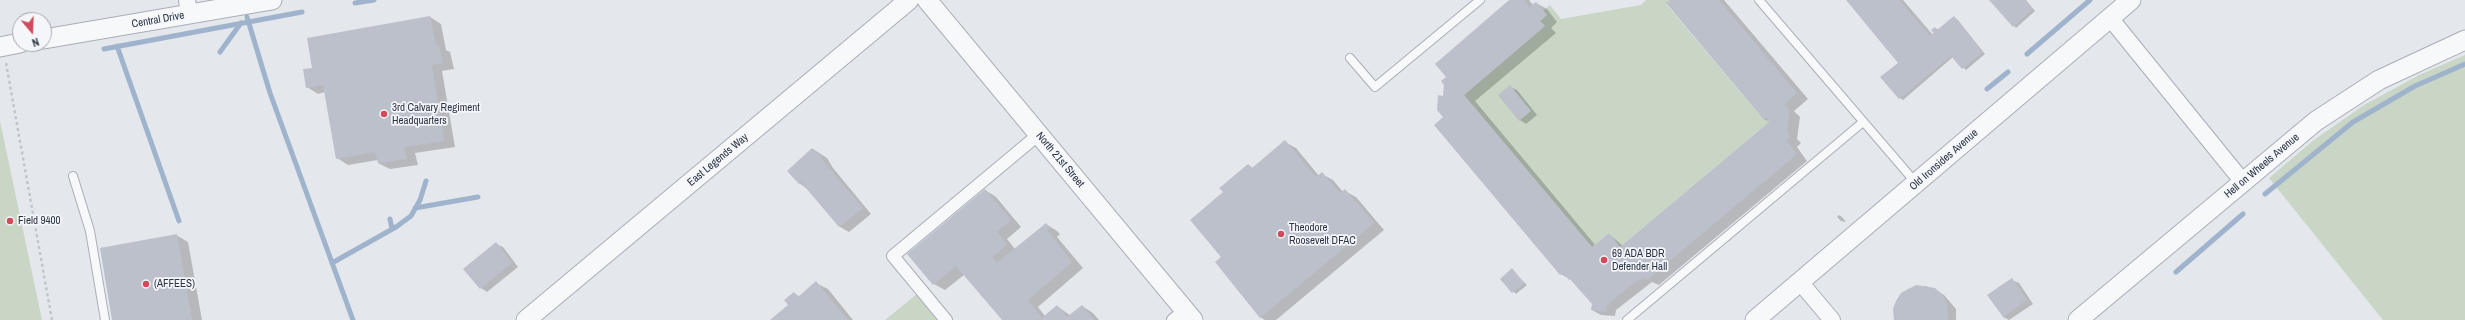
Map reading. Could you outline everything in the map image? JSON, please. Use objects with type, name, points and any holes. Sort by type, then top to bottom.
[{"type":"street","name":"Central Drive","points":[[52,37],[188,7],[272,0]]},
{"type":"street","name":"East Legends Way","points":[[526,320],[909,0]]},
{"type":"street","name":"North 21st Street","points":[[927,0],[1038,135],[1184,317]]},
{"type":"street","name":"Old Ironsides Avenue","points":[[1755,320],[1917,184],[2131,0]]},
{"type":"street","points":[[2110,18],[2243,182]]},
{"type":"street","name":"Hell on Wheels Avenue","points":[[2078,320],[2316,121],[2379,80],[2465,40]]},
{"type":"street","points":[[946,320],[893,256],[1038,135]]},
{"type":"street","points":[[1800,282],[1832,320]]},
{"type":"lane","points":[[1350,58],[1375,87],[1480,0]]},
{"type":"lane","points":[[1759,0],[1917,184]]},
{"type":"lane","points":[[1627,320],[1863,122]]},
{"type":"lane","points":[[72,176],[90,231],[105,320]]},
{"type":"path","points":[[8,46],[52,320]]},
{"type":"green space","points":[[1646,0],[1670,0],[1666,4],[1763,119],[1766,118],[1769,122],[1620,247],[1609,233],[1592,247],[1464,95],[1545,26],[1540,21],[1547,15],[1543,11],[1550,5],[1561,19],[1641,5]]},
{"type":"green space","points":[[2465,55],[2465,320],[2383,320],[2269,178],[2314,140],[2364,105],[2419,75]]},
{"type":"green space","name":"Field 9400","points":[[0,121],[42,320],[0,320]]},
{"type":"green space","points":[[917,294],[939,320],[885,320]]},
{"type":"building","points":[[1509,0],[1524,0],[1529,7],[1536,2],[1547,15],[1540,21],[1545,26],[1464,95],[1592,247],[1609,233],[1620,247],[1769,122],[1766,118],[1764,120],[1666,3],[1670,0],[1719,0],[1797,93],[1784,104],[1789,110],[1787,132],[1790,137],[1786,140],[1797,154],[1647,280],[1644,277],[1637,282],[1636,281],[1607,305],[1606,312],[1591,310],[1592,304],[1570,279],[1569,280],[1563,273],[1560,275],[1434,125],[1443,117],[1437,110],[1438,95],[1443,96],[1444,85],[1441,81],[1446,77],[1435,64]]},
{"type":"building","points":[[1846,0],[1899,0],[1930,36],[1934,33],[1931,30],[1935,27],[1937,30],[1954,16],[1983,52],[1962,69],[1951,56],[1899,99],[1880,77],[1898,63]]},
{"type":"building","points":[[1989,0],[2025,0],[2033,9],[2013,27]]},
{"type":"building","name":"3rd Calvary Regiment Headquarters","points":[[430,16],[436,45],[439,45],[443,63],[432,65],[444,141],[404,147],[407,159],[378,163],[375,152],[336,159],[323,85],[306,88],[303,69],[312,68],[307,38]]},
{"type":"building","points":[[1510,85],[1531,111],[1519,121],[1498,95]]},
{"type":"building","name":"Theodore Roosevelt DFAC","points":[[1285,140],[1316,177],[1322,172],[1340,193],[1345,189],[1374,223],[1260,318],[1215,262],[1221,257],[1190,220],[1223,192],[1219,188],[1248,164],[1252,168]]},
{"type":"building","points":[[812,148],[816,153],[818,152],[824,162],[863,208],[839,227],[801,182],[799,184],[787,171]]},
{"type":"building","points":[[985,189],[1011,220],[997,232],[1007,245],[992,257],[997,263],[1046,223],[1050,228],[1047,230],[1072,262],[1028,300],[1042,318],[1057,305],[1067,317],[1082,305],[1094,320],[1002,320],[956,266],[933,285],[907,254]]},
{"type":"building","name":"(AFFEES)","points":[[177,234],[192,320],[112,320],[100,248]]},
{"type":"building","points":[[496,242],[512,263],[480,289],[463,269]]},
{"type":"building","points":[[1512,268],[1524,283],[1512,293],[1500,279]]},
{"type":"building","points":[[2012,278],[2027,300],[2003,317],[1987,295]]},
{"type":"building","points":[[816,281],[848,320],[770,320],[788,305],[784,300],[794,292],[798,297]]},
{"type":"building","points":[[1916,285],[1935,288],[1942,294],[1947,303],[1948,320],[1894,320],[1893,309],[1901,293]]},
{"type":"waterway","points":[[355,3],[374,0]]},
{"type":"waterway","points":[[2027,54],[2090,0]]},
{"type":"waterway","points":[[104,49],[302,12]]},
{"type":"waterway","points":[[247,17],[270,93],[353,320]]},
{"type":"waterway","points":[[220,52],[241,23]]},
{"type":"waterway","points":[[117,46],[179,221]]},
{"type":"waterway","points":[[2265,194],[2353,122],[2415,86],[2465,64]]},
{"type":"waterway","points":[[1987,89],[2008,72]]},
{"type":"waterway","points":[[332,263],[396,227],[411,216],[420,200],[426,181]]},
{"type":"waterway","points":[[415,208],[478,197]]},
{"type":"waterway","points":[[2176,272],[2243,214]]},
{"type":"waterway","points":[[390,219],[392,229]]},
{"type":"place","name":"3rd Calvary Regiment Headquarters","points":[[384,114]]},
{"type":"place","name":"Field 9400","points":[[10,221]]},
{"type":"place","name":"Theodore Roosevelt DFAC","points":[[1281,234]]},
{"type":"place","name":"69 ADA BDR Defender Hall","points":[[1604,260]]},
{"type":"place","name":"(AFFEES)","points":[[146,284]]}]
